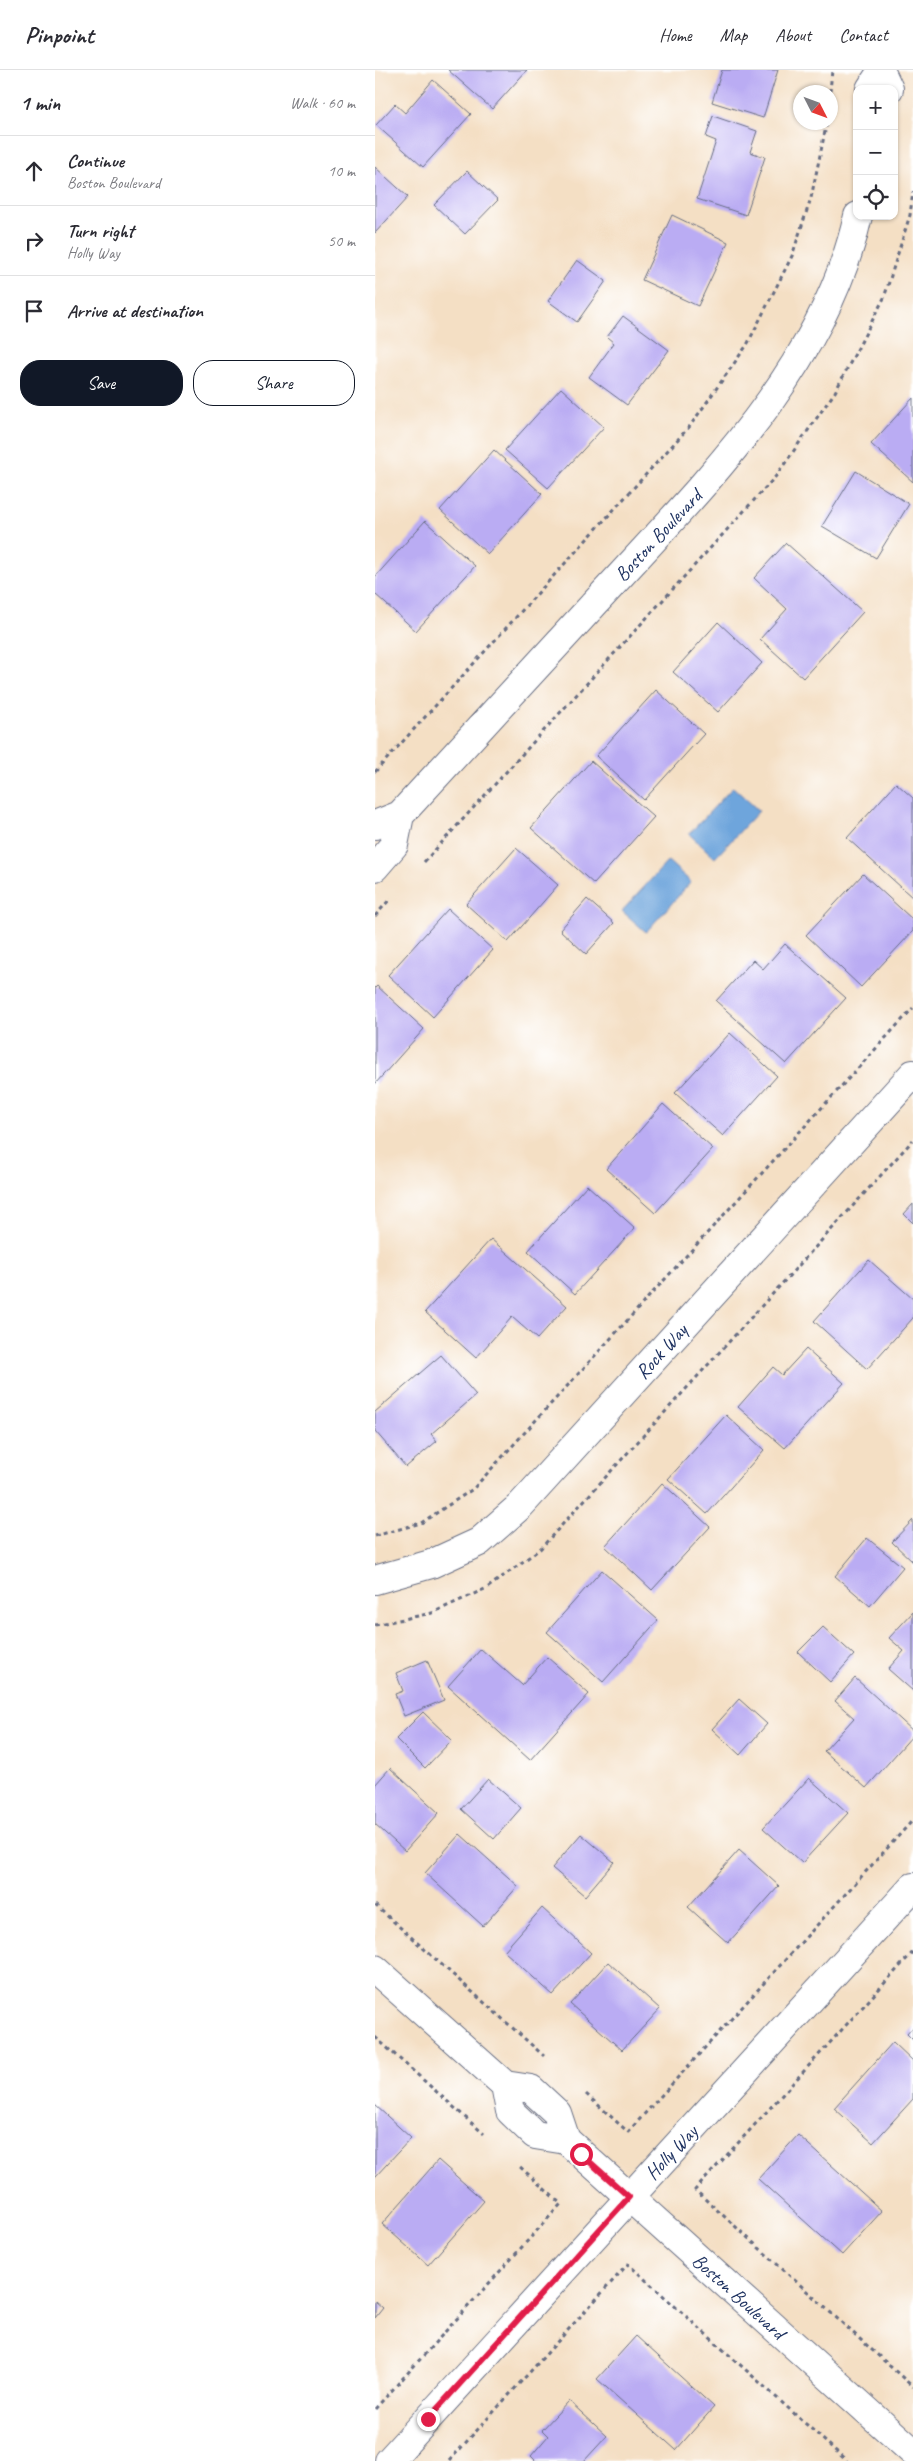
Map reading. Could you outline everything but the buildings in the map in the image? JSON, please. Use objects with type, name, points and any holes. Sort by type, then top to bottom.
[{"type":"street","name":"Boston Boulevard","points":[[375,867],[394,845],[387,820],[705,483],[767,407],[815,330],[852,245],[857,220]]},
{"type":"street","name":"Rock Way","points":[[375,1580],[431,1564],[479,1542],[520,1506],[913,1074]]},
{"type":"street","name":"Holly Way","points":[[389,2461],[913,1887]]},
{"type":"street","name":"Boston Boulevard","points":[[375,1969],[505,2085],[531,2089],[557,2113],[566,2140],[913,2452]]},
{"type":"path","points":[[831,85],[832,70]]},
{"type":"path","points":[[375,772],[690,426],[747,345],[792,256],[811,198],[825,130]]},
{"type":"path","points":[[375,1536],[421,1523],[473,1489],[913,1008]]},
{"type":"path","points":[[375,1625],[432,1613],[487,1588],[540,1549],[913,1140]]},
{"type":"path","points":[[583,2092],[628,2132],[913,1820]]},
{"type":"path","points":[[375,1905],[546,2058]]},
{"type":"path","points":[[913,1952],[695,2190],[913,2387]]},
{"type":"path","points":[[375,2037],[489,2140]]},
{"type":"path","points":[[375,2409],[561,2204],[511,2159]]},
{"type":"path","points":[[449,2461],[628,2264],[847,2461]]},
{"type":"water","points":[[733,787],[759,811],[715,858],[689,834]]},
{"type":"water","points":[[668,861],[691,882],[646,932],[622,911]]},
{"type":"route","points":[[428,2419],[629,2197],[581,2154]]}]
